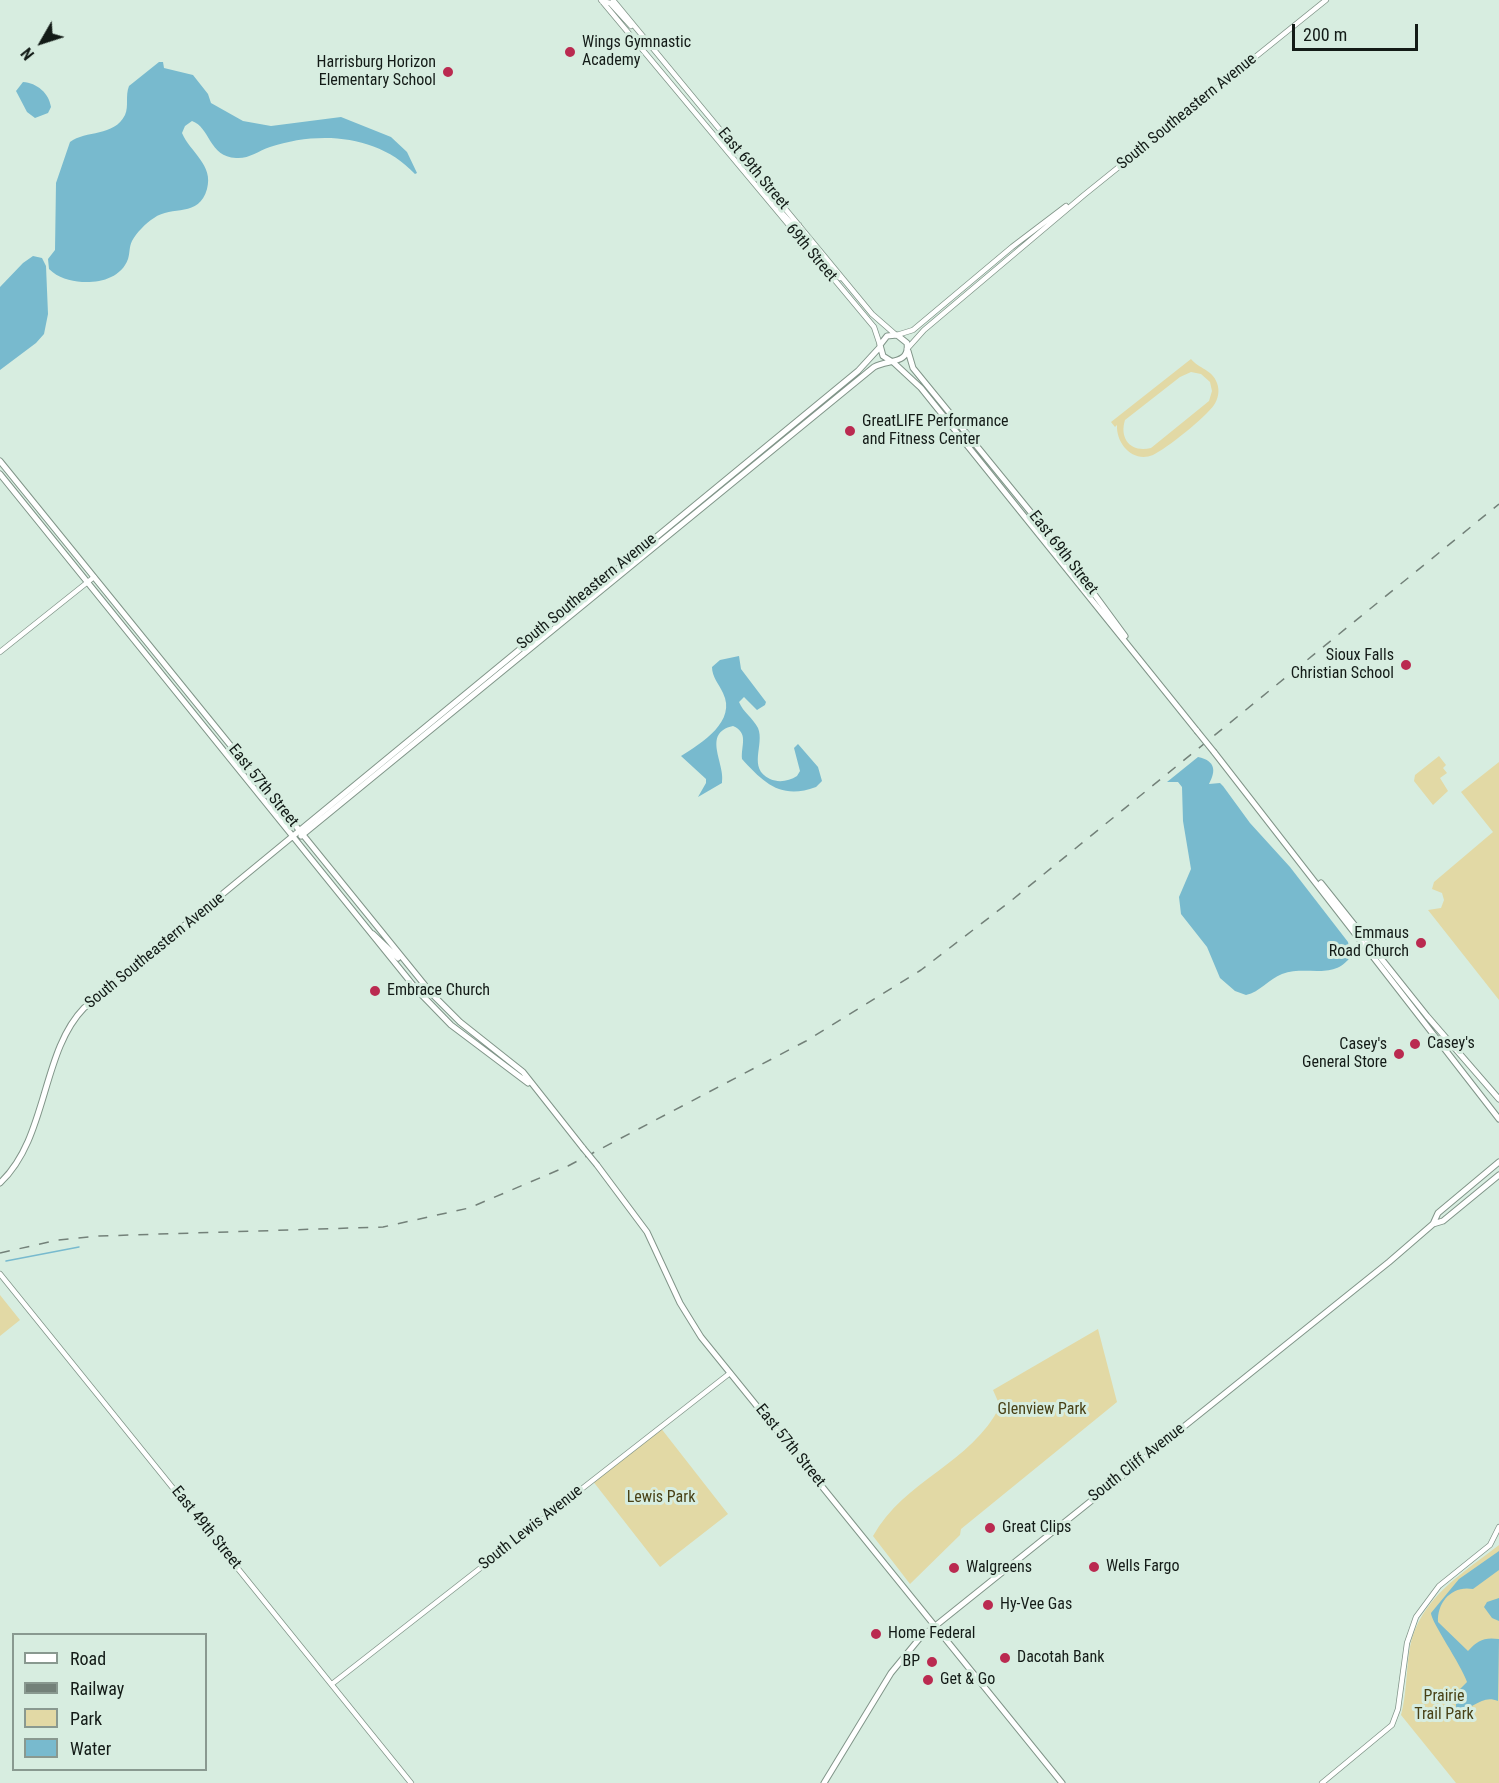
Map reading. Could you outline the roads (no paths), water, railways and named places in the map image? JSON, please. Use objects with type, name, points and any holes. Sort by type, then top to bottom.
[{"type":"main road","points":[[897,335],[905,340],[907,350],[903,358],[891,361],[883,356],[880,346],[887,336],[897,335]]},
{"type":"main road","name":"South Southeastern Avenue","points":[[0,1182],[22,1153],[67,1032],[78,1015],[294,838],[298,830],[858,371],[880,346]]},
{"type":"main road","name":"East 69th Street","points":[[907,350],[913,368],[1064,553],[1152,674]]},
{"type":"main road","name":"East 69th Street","points":[[891,361],[908,373],[921,388],[1152,674],[1499,1119]]},
{"type":"main road","name":"South Southeastern Avenue","points":[[294,838],[303,836],[874,367],[891,361]]},
{"type":"main road","name":"East 57th Street","points":[[0,461],[413,971],[450,1013],[516,1065],[597,1165],[647,1232],[680,1303],[696,1331],[1062,1783]]},
{"type":"main road","name":"East 57th Street","points":[[0,474],[371,934],[442,1017],[517,1073],[540,1095]]},
{"type":"main road","name":"East 69th Street","points":[[1307,870],[1333,896],[1427,1016],[1499,1099]]},
{"type":"main road","points":[[371,934],[378,937],[413,971]]},
{"type":"main road","name":"South Cliff Avenue","points":[[1433,1224],[1438,1213],[1499,1162]]},
{"type":"main road","name":"South Cliff Avenue","points":[[824,1783],[896,1665],[910,1647],[1433,1224],[1443,1221],[1499,1175]]},
{"type":"street","points":[[601,0],[610,3],[628,24],[636,29]]},
{"type":"street","name":"69th Street","points":[[601,0],[874,327],[880,346]]},
{"type":"street","name":"East 69th Street","points":[[613,0],[878,320],[897,335]]},
{"type":"street","name":"South Southeastern Avenue","points":[[907,350],[924,330],[1083,195],[1326,0]]},
{"type":"street","points":[[756,187],[766,194],[792,224],[799,225]]},
{"type":"street","name":"South Southeastern Avenue","points":[[897,335],[913,330],[1023,238],[1083,195]]},
{"type":"street","points":[[799,239],[804,239],[832,271],[847,283]]},
{"type":"street","points":[[0,652],[94,577]]},
{"type":"street","name":"East 49th Street","points":[[0,1274],[411,1783]]},
{"type":"street","name":"South Lewis Avenue","points":[[332,1684],[730,1372]]},
{"type":"street","points":[[1322,1783],[1392,1725],[1398,1709],[1407,1643],[1422,1606],[1439,1586],[1490,1545],[1499,1527]]},
{"type":"water","points":[[159,62],[163,62],[164,68],[193,75],[208,94],[211,103],[243,121],[271,126],[341,117],[391,137],[407,152],[417,173],[415,174],[400,161],[383,151],[366,144],[327,138],[288,142],[245,157],[227,156],[220,153],[203,129],[192,121],[185,126],[182,133],[204,166],[208,180],[207,189],[198,204],[161,214],[148,223],[134,238],[125,265],[115,275],[89,282],[60,277],[49,269],[48,259],[55,250],[56,183],[70,142],[107,130],[120,122],[126,112],[129,86]]},
{"type":"water","points":[[23,82],[33,84],[45,93],[51,107],[48,113],[35,118],[27,112],[16,91]]},
{"type":"water","points":[[33,256],[42,258],[46,266],[48,314],[44,334],[36,343],[0,370],[0,287]]},
{"type":"water","points":[[739,656],[741,669],[766,702],[757,710],[744,697],[739,702],[758,728],[760,735],[759,769],[770,779],[777,781],[797,776],[800,771],[794,748],[798,744],[818,767],[822,781],[816,787],[804,791],[783,790],[766,782],[742,759],[743,736],[733,726],[718,735],[717,750],[722,783],[698,797],[706,779],[681,756],[707,738],[721,722],[725,713],[726,703],[712,667],[720,660]]},
{"type":"water","points":[[1198,757],[1208,761],[1213,767],[1213,775],[1209,784],[1220,783],[1223,786],[1250,823],[1290,867],[1348,942],[1351,956],[1344,964],[1328,970],[1282,974],[1246,995],[1235,991],[1220,978],[1207,947],[1181,914],[1179,897],[1191,869],[1183,821],[1182,787],[1178,782],[1167,782]]},
{"type":"water","points":[[1499,1551],[1499,1570],[1473,1589],[1465,1588],[1452,1592],[1443,1602],[1438,1615],[1438,1622],[1468,1651],[1482,1640],[1499,1639],[1498,1701],[1487,1699],[1456,1712],[1456,1693],[1467,1682],[1431,1613],[1459,1579]]},
{"type":"water","points":[[1499,1598],[1499,1621],[1492,1618],[1484,1607],[1487,1602]]},
{"type":"waterway","points":[[6,1261],[79,1247]]},
{"type":"railway","points":[[0,1253],[58,1240],[99,1236],[383,1227],[469,1208],[568,1166],[806,1041],[921,970],[1012,900],[1499,504]]},
{"type":"place","name":"Wings Gymnastic Academy","points":[[570,52]]},
{"type":"place","name":"Harrisburg Horizon Elementary School","points":[[448,72]]},
{"type":"place","name":"GreatLIFE Performance and Fitness Center","points":[[850,431]]},
{"type":"place","name":"Sioux Falls Christian School","points":[[1406,665]]},
{"type":"place","name":"Emmaus Road Church","points":[[1421,943]]},
{"type":"place","name":"Embrace Church","points":[[375,991]]},
{"type":"place","name":"Casey's","points":[[1415,1044]]},
{"type":"place","name":"Casey's General Store","points":[[1399,1054]]},
{"type":"place","name":"Great Clips","points":[[990,1528]]},
{"type":"place","name":"Wells Fargo","points":[[1094,1567]]},
{"type":"place","name":"Walgreens","points":[[954,1568]]},
{"type":"place","name":"Hy-Vee Gas","points":[[988,1605]]},
{"type":"place","name":"Home Federal","points":[[876,1634]]},
{"type":"place","name":"Dacotah Bank","points":[[1005,1658]]},
{"type":"place","name":"BP","points":[[932,1662]]},
{"type":"place","name":"Get & Go","points":[[928,1680]]},
{"type":"park label","name":"Glenview Park","points":[[1042,1410]]},
{"type":"park label","name":"Lewis Park","points":[[661,1498]]},
{"type":"park label","name":"Prairie Trail Park","points":[[1444,1706]]}]
